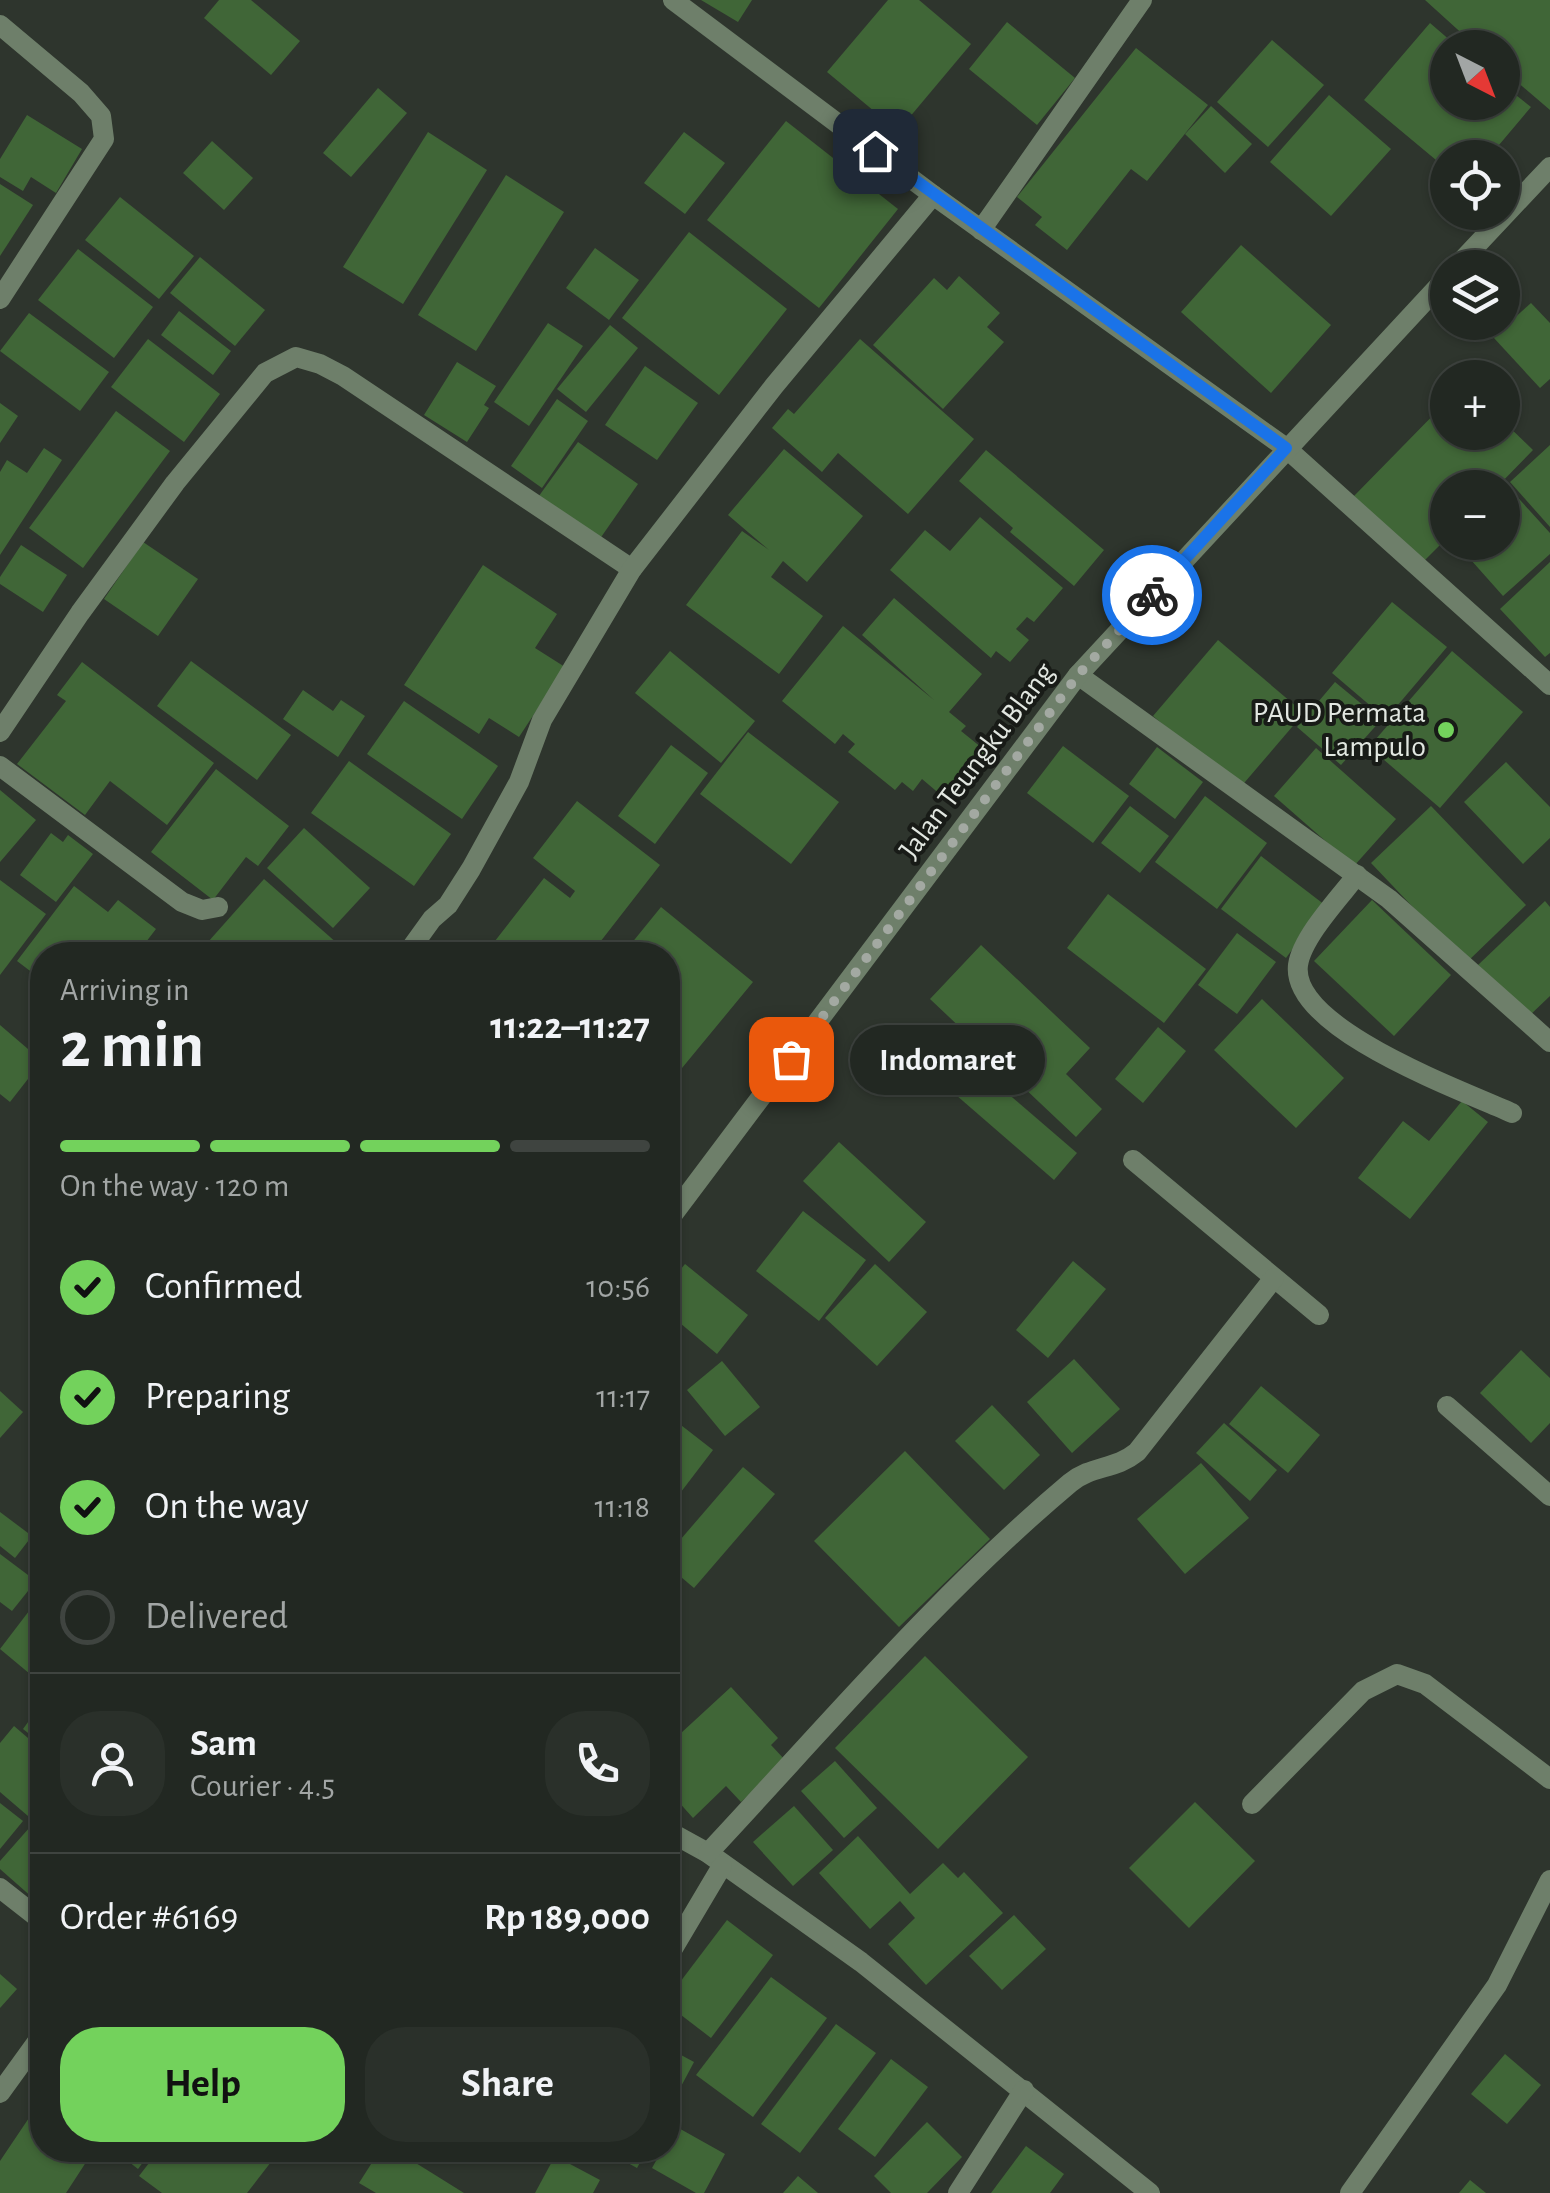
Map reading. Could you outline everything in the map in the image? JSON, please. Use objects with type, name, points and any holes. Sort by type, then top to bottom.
[{"type":"street","points":[[673,0],[982,230],[1286,448],[1550,685]]},
{"type":"street","points":[[982,230],[1142,0]]},
{"type":"street","points":[[0,26],[81,93],[101,116],[104,139],[0,299]]},
{"type":"street","points":[[1472,250],[1550,167]]},
{"type":"street","points":[[415,942],[448,905],[471,869],[519,782],[542,720],[632,569],[774,386],[933,194]]},
{"type":"street","name":"Jalan Teungku Blang","points":[[680,1205],[1078,675],[1430,295]]},
{"type":"street","points":[[0,732],[175,483],[265,373],[296,356],[343,376],[632,569]]},
{"type":"street","points":[[1078,675],[1357,874],[1550,1042]]},
{"type":"street","points":[[0,766],[182,902],[202,910],[218,907]]},
{"type":"street","points":[[1357,874],[1306,942],[1298,966],[1302,990],[1354,1038],[1512,1112]]},
{"type":"street","points":[[1132,1160],[1320,1315]]},
{"type":"street","points":[[680,1932],[715,1860],[954,1589],[1085,1472],[1122,1464],[1137,1452],[1274,1278]]},
{"type":"street","points":[[1447,1406],[1550,1496]]},
{"type":"street","points":[[1252,1804],[1362,1691],[1398,1674],[1425,1684],[1550,1779]]},
{"type":"street","points":[[680,1838],[861,1962],[1150,2193]]},
{"type":"street","points":[[1350,2193],[1497,1985],[1550,1880]]},
{"type":"street","points":[[0,1888],[30,1912]]},
{"type":"street","points":[[0,2093],[30,2052]]},
{"type":"street","points":[[958,2193],[1024,2090]]},
{"type":"building","points":[[219,0],[251,0],[300,41],[271,75],[204,18]]},
{"type":"building","points":[[701,0],[752,0],[738,22]]},
{"type":"building","points":[[888,0],[919,0],[971,44],[898,131],[827,72]]},
{"type":"building","points":[[1425,0],[1550,0],[1550,110],[1520,84],[1520,30],[1458,30]]},
{"type":"building","points":[[1007,22],[1075,78],[1037,125],[969,69]]},
{"type":"building","points":[[1430,23],[1438,30],[1430,30],[1430,120],[1520,120],[1520,98],[1531,107],[1503,140],[1430,140],[1430,155],[1364,100]]},
{"type":"building","points":[[1272,40],[1324,85],[1268,147],[1217,102]]},
{"type":"building","points":[[1136,48],[1208,105],[1147,181],[1131,169],[1067,250],[1035,225],[1042,217],[1017,197]]},
{"type":"building","points":[[378,88],[407,113],[351,177],[323,153]]},
{"type":"building","points":[[1329,95],[1391,149],[1331,216],[1270,162]]},
{"type":"building","points":[[1211,106],[1252,144],[1225,173],[1185,134]]},
{"type":"building","points":[[27,115],[82,149],[56,193],[31,177],[23,191],[0,177],[0,159]]},
{"type":"building","points":[[786,121],[898,209],[819,308],[707,220]]},
{"type":"building","points":[[428,132],[487,170],[403,304],[343,267]]},
{"type":"building","points":[[684,132],[725,163],[685,214],[644,183]]},
{"type":"building","points":[[212,141],[253,178],[224,210],[183,173]]},
{"type":"building","points":[[506,175],[564,212],[476,351],[418,315]]},
{"type":"building","points":[[0,184],[33,205],[0,256]]},
{"type":"building","points":[[120,197],[194,256],[159,299],[85,240]]},
{"type":"building","points":[[689,232],[787,309],[719,395],[622,318]]},
{"type":"building","points":[[1241,245],[1331,325],[1271,393],[1181,312]]},
{"type":"building","points":[[595,248],[639,280],[609,320],[566,288]]},
{"type":"building","points":[[78,249],[153,307],[114,358],[38,300]]},
{"type":"building","points":[[200,257],[265,310],[235,346],[170,293]]},
{"type":"building","points":[[959,276],[1000,313],[987,327],[1004,342],[943,409],[873,345],[934,278],[947,290]]},
{"type":"building","points":[[1531,303],[1550,323],[1550,379],[1540,388],[1520,366],[1520,360],[1514,360],[1496,340],[1520,340],[1520,313]]},
{"type":"building","points":[[179,311],[231,351],[213,375],[161,335]]},
{"type":"building","points":[[29,313],[109,372],[80,411],[0,351]]},
{"type":"building","points":[[548,323],[583,346],[529,426],[494,402]]},
{"type":"building","points":[[610,325],[638,348],[586,412],[557,389]]},
{"type":"building","points":[[148,339],[220,394],[184,442],[111,387]]},
{"type":"building","points":[[860,339],[974,439],[908,514],[838,453],[822,472],[772,428],[788,409],[794,414]]},
{"type":"building","points":[[457,362],[496,386],[484,405],[489,408],[467,442],[424,415]]},
{"type":"building","points":[[645,366],[698,403],[657,460],[605,425]]},
{"type":"building","points":[[557,399],[588,421],[542,488],[511,466]]},
{"type":"building","points":[[0,403],[18,416],[0,443]]},
{"type":"building","points":[[116,411],[170,451],[83,568],[29,528]]},
{"type":"building","points":[[1430,418],[1430,450],[1520,450],[1520,437],[1533,450],[1514,470],[1430,470],[1430,555],[1422,563],[1354,496]]},
{"type":"building","points":[[578,442],[638,484],[597,543],[536,500]]},
{"type":"building","points":[[1550,445],[1550,527],[1520,493],[1520,473]]},
{"type":"building","points":[[44,448],[62,460],[0,555],[0,472],[7,460],[27,473]]},
{"type":"building","points":[[784,449],[863,516],[807,582],[783,561],[771,577],[823,616],[779,674],[686,605],[742,531],[769,550],[728,515]]},
{"type":"building","points":[[986,450],[1104,550],[1074,586],[1010,532],[1013,528],[959,481]]},
{"type":"building","points":[[1520,500],[1550,533],[1550,554],[1503,596],[1471,560],[1520,560]]},
{"type":"building","points":[[980,517],[1063,588],[1034,622],[1027,617],[1016,629],[1029,640],[1010,662],[996,651],[991,658],[890,570],[925,530],[950,551]]},
{"type":"building","points":[[143,542],[198,579],[158,636],[104,599]]},
{"type":"building","points":[[21,545],[67,575],[43,612],[0,584],[0,577]]},
{"type":"building","points":[[1550,562],[1550,653],[1545,657],[1500,609]]},
{"type":"building","points":[[483,565],[557,614],[535,648],[565,667],[519,737],[489,718],[479,734],[404,685]]},
{"type":"building","points":[[894,598],[982,674],[949,712],[966,726],[961,731],[987,752],[948,801],[922,779],[913,791],[902,782],[895,790],[848,752],[855,744],[843,734],[835,744],[782,701],[843,626],[934,700],[862,635]]},
{"type":"building","points":[[1392,602],[1447,647],[1386,719],[1332,673]]},
{"type":"building","points":[[1218,640],[1304,713],[1239,789],[1153,716]]},
{"type":"building","points":[[670,651],[755,721],[721,763],[635,693]]},
{"type":"building","name":"PAUD Permata Lampulo","points":[[1452,651],[1523,712],[1440,808],[1369,747]]},
{"type":"building","points":[[191,661],[291,735],[257,780],[157,706]]},
{"type":"building","points":[[82,662],[214,763],[167,825],[110,781],[85,815],[17,764],[66,701],[57,695]]},
{"type":"building","points":[[1335,682],[1381,720],[1341,765],[1297,727]]},
{"type":"building","points":[[303,690],[333,711],[341,700],[365,716],[338,757],[283,719]]},
{"type":"building","points":[[404,701],[498,766],[462,819],[367,754]]},
{"type":"building","points":[[748,732],[839,802],[791,864],[700,794]]},
{"type":"building","points":[[671,745],[708,773],[655,844],[618,816]]},
{"type":"building","points":[[1063,746],[1129,796],[1093,843],[1027,793]]},
{"type":"building","points":[[1157,747],[1203,782],[1175,819],[1129,784]]},
{"type":"building","points":[[1316,748],[1396,819],[1354,866],[1274,796]]},
{"type":"building","points":[[349,761],[451,834],[414,886],[311,813]]},
{"type":"building","points":[[1506,762],[1550,807],[1550,838],[1523,864],[1464,802]]},
{"type":"building","points":[[216,769],[289,826],[258,866],[246,857],[213,900],[151,852]]},
{"type":"building","points":[[0,790],[36,820],[0,862]]},
{"type":"building","points":[[1205,796],[1267,843],[1217,909],[1155,862]]},
{"type":"building","points":[[577,801],[660,865],[600,942],[494,942],[544,878],[570,898],[575,891],[533,858]]},
{"type":"building","points":[[1130,806],[1169,836],[1140,873],[1101,843]]},
{"type":"building","points":[[1431,806],[1526,905],[1466,963],[1371,863]]},
{"type":"building","points":[[304,828],[370,888],[333,928],[267,868]]},
{"type":"building","points":[[51,833],[63,842],[68,835],[93,854],[56,902],[20,875]]},
{"type":"building","points":[[1261,856],[1325,905],[1286,958],[1221,909]]},
{"type":"building","points":[[264,879],[336,942],[208,942]]},
{"type":"building","points":[[0,880],[46,914],[0,975]]},
{"type":"building","points":[[74,886],[108,912],[118,900],[156,929],[146,942],[31,942]]},
{"type":"building","points":[[1108,894],[1206,969],[1164,1023],[1067,948]]},
{"type":"building","points":[[1372,900],[1451,975],[1394,1036],[1314,961]]},
{"type":"building","points":[[1545,901],[1550,907],[1550,996],[1528,1017],[1478,965]]},
{"type":"building","points":[[661,907],[753,982],[680,1070],[680,942],[633,942]]},
{"type":"building","points":[[1237,933],[1276,962],[1237,1014],[1198,985]]},
{"type":"building","points":[[30,944],[30,971],[17,961]]},
{"type":"building","points":[[981,945],[1090,1048],[1066,1074],[1102,1109],[1076,1137],[930,999]]},
{"type":"building","points":[[1262,999],[1344,1078],[1296,1128],[1214,1050]]},
{"type":"building","points":[[926,1023],[1077,1153],[1054,1180],[903,1049]]},
{"type":"building","points":[[0,1025],[30,1051],[30,1076],[10,1102],[0,1094]]},
{"type":"building","points":[[1158,1027],[1186,1051],[1143,1103],[1115,1079]]},
{"type":"building","points":[[1462,1101],[1488,1122],[1410,1219],[1358,1178],[1403,1121],[1429,1141]]},
{"type":"building","points":[[839,1142],[926,1222],[889,1262],[803,1181]]},
{"type":"building","points":[[803,1211],[866,1260],[819,1321],[756,1271]]},
{"type":"building","points":[[1073,1261],[1106,1289],[1048,1358],[1016,1330]]},
{"type":"building","points":[[685,1264],[748,1315],[717,1354],[680,1323],[680,1270]]},
{"type":"building","points":[[875,1264],[927,1312],[877,1366],[825,1318]]},
{"type":"building","points":[[1521,1350],[1550,1378],[1550,1423],[1531,1443],[1480,1393]]},
{"type":"building","points":[[1074,1359],[1120,1409],[1072,1453],[1027,1402]]},
{"type":"building","points":[[722,1361],[760,1407],[725,1436],[687,1390]]},
{"type":"building","points":[[1261,1386],[1320,1435],[1288,1473],[1229,1424]]},
{"type":"building","points":[[0,1391],[23,1412],[0,1438]]},
{"type":"building","points":[[992,1405],[1040,1455],[1004,1490],[955,1441]]},
{"type":"building","points":[[1224,1423],[1277,1470],[1250,1501],[1196,1453]]},
{"type":"building","points":[[680,1424],[713,1450],[680,1493]]},
{"type":"building","points":[[905,1451],[990,1539],[899,1627],[814,1541]]},
{"type":"building","points":[[1201,1463],[1249,1518],[1185,1574],[1137,1519]]},
{"type":"building","points":[[743,1467],[775,1494],[694,1588],[680,1576],[680,1540]]},
{"type":"building","points":[[0,1512],[30,1534],[30,1539],[15,1558],[0,1546]]},
{"type":"building","points":[[0,1554],[30,1576],[30,1588],[12,1611],[0,1602]]},
{"type":"building","points":[[30,1610],[30,1674],[0,1649]]},
{"type":"building","points":[[925,1656],[1028,1757],[938,1849],[835,1748]]},
{"type":"building","points":[[731,1687],[778,1738],[771,1745],[786,1761],[741,1802],[726,1786],[693,1818],[680,1803],[680,1734]]},
{"type":"building","points":[[14,1726],[30,1740],[30,1818],[0,1792],[0,1743]]},
{"type":"building","points":[[835,1761],[877,1808],[844,1838],[801,1791]]},
{"type":"building","points":[[1195,1802],[1255,1861],[1189,1928],[1129,1868]]},
{"type":"building","points":[[0,1803],[23,1821],[0,1849]]},
{"type":"building","points":[[794,1806],[833,1850],[793,1886],[753,1842]]},
{"type":"building","points":[[30,1827],[30,1895],[0,1869],[0,1861]]},
{"type":"building","points":[[858,1836],[910,1894],[943,1863],[958,1878],[964,1872],[1003,1913],[926,1985],[888,1944],[915,1918],[900,1901],[870,1929],[819,1873]]},
{"type":"building","points":[[1014,1915],[1046,1949],[1002,1990],[969,1956]]},
{"type":"building","points":[[727,1920],[773,1955],[711,2038],[680,2014],[680,1982]]},
{"type":"building","points":[[0,1974],[17,1989],[0,2008]]},
{"type":"building","points":[[771,1977],[827,2018],[753,2117],[696,2075]]},
{"type":"building","points":[[836,2024],[876,2053],[800,2153],[761,2124]]},
{"type":"building","points":[[680,2054],[694,2062],[680,2088]]},
{"type":"building","points":[[1505,2054],[1541,2085],[1507,2124],[1471,2094]]},
{"type":"building","points":[[891,2059],[928,2087],[875,2157],[838,2129]]},
{"type":"building","points":[[30,2116],[30,2162],[86,2162],[66,2193],[0,2193],[0,2161]]},
{"type":"building","points":[[927,2122],[962,2157],[927,2193],[891,2193],[874,2176]]},
{"type":"building","points":[[680,2129],[725,2154],[704,2193],[696,2193],[652,2168],[655,2162],[680,2162]]},
{"type":"building","points":[[1026,2146],[1064,2174],[1050,2193],[991,2193]]},
{"type":"building","points":[[150,2162],[271,2162],[247,2193],[162,2193],[139,2176]]},
{"type":"building","points":[[372,2162],[414,2162],[464,2193],[376,2193],[359,2183]]},
{"type":"building","points":[[552,2162],[566,2162],[600,2180],[593,2193],[535,2193]]},
{"type":"building","points":[[798,2176],[818,2193],[783,2193]]},
{"type":"building","points":[[1470,2180],[1486,2193],[1459,2193]]},
{"type":"way so far","points":[[791,1059],[1078,675],[1152,595]]},
{"type":"place","name":"PAUD Permata Lampulo","points":[[1446,730]]},
{"type":"place","name":"Indomaret","points":[[791,1059]]},
{"type":"route","points":[[875,151],[1286,448],[1152,595]]}]
